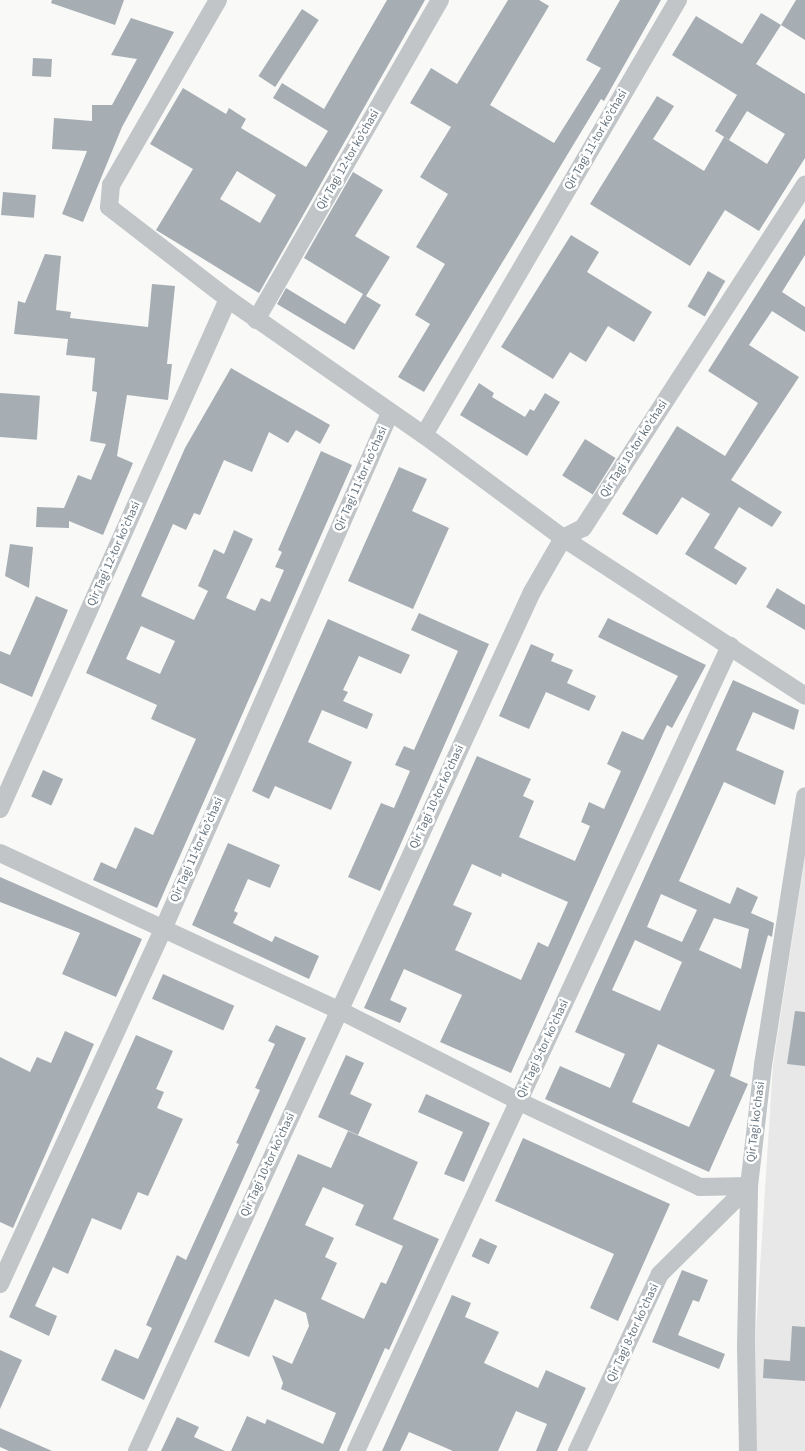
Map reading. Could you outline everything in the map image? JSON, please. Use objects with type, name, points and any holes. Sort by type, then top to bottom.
[{"type":"street","points":[[218,0],[111,185],[109,207],[126,224],[256,320],[424,435],[563,538],[805,696]]},
{"type":"street","name":"Qir Tagi 12-tor koʼchasi","points":[[256,320],[440,0]]},
{"type":"street","name":"Qir Tagi 11-tor koʼchasi","points":[[424,435],[678,0]]},
{"type":"street","name":"Qir Tagi 10-tor koʼchasi","points":[[137,1451],[532,592],[563,538],[583,528],[805,185]]},
{"type":"street","name":"Qir Tagi 12-tor koʼchasi","points":[[0,809],[228,299]]},
{"type":"street","name":"Qir Tagi 11-tor koʼchasi","points":[[0,1284],[164,927],[390,413]]},
{"type":"street","name":"Qir Tagi 9-tor koʼchasi","points":[[356,1451],[730,646]]},
{"type":"street","name":"Qir Tagi ko'chasi","points":[[748,1451],[746,1347],[749,1186],[763,1065],[805,796]]},
{"type":"street","points":[[0,853],[164,927],[339,1010],[518,1101],[700,1187],[749,1186]]},
{"type":"street","name":"Qir Tagi 8-tor koʼchasi","points":[[577,1451],[660,1274],[749,1186]]},
{"type":"shaded area","points":[[805,856],[805,1451],[755,1451],[753,1378],[773,1065]]},
{"type":"building","points":[[52,0],[124,0],[115,25],[51,3]]},
{"type":"building","points":[[387,0],[425,0],[259,293],[156,230],[193,169],[150,144],[183,88],[226,114],[229,108],[246,119],[241,128],[306,167],[328,131],[273,98],[282,83],[324,109]],"holes":[[[237,171],[276,195],[260,223],[220,199]]]},
{"type":"building","points":[[508,0],[539,0],[549,6],[490,105],[554,143],[601,68],[586,60],[620,0],[661,0],[604,101],[601,99],[424,392],[398,377],[430,324],[415,315],[445,264],[416,247],[448,194],[420,177],[451,127],[410,103],[431,68],[457,84]]},
{"type":"building","points":[[796,0],[805,0],[805,40],[781,25]]},
{"type":"building","points":[[302,9],[319,20],[275,87],[258,76]]},
{"type":"building","points":[[761,13],[781,25],[756,64],[805,94],[805,158],[759,231],[725,210],[690,266],[590,204],[657,96],[674,106],[653,139],[704,171],[724,137],[767,164],[785,134],[747,111],[729,140],[715,131],[737,95],[672,55],[696,16],[742,44]]},
{"type":"building","points":[[131,18],[174,32],[122,127],[83,222],[62,214],[87,151],[52,149],[54,118],[92,121],[92,105],[112,105],[137,59],[111,55]]},
{"type":"building","points":[[33,58],[52,59],[51,77],[32,76]]},
{"type":"building","points":[[353,172],[383,190],[355,236],[390,257],[366,296],[381,305],[354,350],[277,304],[286,288],[345,324],[363,294],[304,258]]},
{"type":"building","points":[[3,192],[36,195],[34,218],[1,215]]},
{"type":"building","points":[[805,218],[805,255],[782,292],[805,307],[805,332],[772,311],[749,345],[799,377],[731,480],[782,512],[772,527],[739,507],[714,548],[747,568],[736,585],[685,554],[710,514],[682,497],[657,535],[622,514],[677,426],[725,456],[758,403],[708,371]]},
{"type":"building","points":[[571,235],[599,252],[587,272],[652,312],[634,342],[608,326],[586,362],[570,352],[553,379],[501,347]]},
{"type":"building","points":[[45,254],[61,256],[56,310],[71,312],[70,318],[148,327],[152,284],[175,286],[167,364],[172,364],[168,400],[127,395],[117,456],[133,463],[103,535],[69,521],[69,528],[36,527],[37,507],[64,508],[78,475],[91,480],[106,444],[90,441],[97,392],[92,391],[95,358],[66,355],[68,339],[14,334],[18,301],[25,303]]},
{"type":"building","points":[[708,271],[725,281],[705,317],[688,307]]},
{"type":"building","points":[[231,368],[330,425],[320,444],[296,430],[288,443],[269,432],[252,472],[224,460],[200,515],[194,513],[186,530],[173,524],[141,596],[194,620],[208,591],[198,586],[214,549],[224,554],[234,530],[253,539],[226,598],[255,611],[261,598],[270,602],[284,570],[275,567],[282,552],[278,550],[321,451],[352,465],[157,908],[93,880],[101,862],[116,869],[135,827],[153,835],[196,739],[151,719],[157,705],[86,673],[185,448]],"holes":[[[141,626],[175,641],[160,674],[126,659]]]},
{"type":"building","points":[[479,383],[494,393],[492,397],[525,417],[530,409],[534,411],[545,393],[560,402],[527,456],[460,415]]},
{"type":"building","points":[[0,393],[40,396],[37,440],[0,437]]},
{"type":"building","points":[[585,439],[616,458],[593,495],[562,475]]},
{"type":"building","points":[[399,467],[427,479],[412,511],[449,528],[413,609],[348,581]]},
{"type":"building","points":[[10,544],[33,547],[29,588],[5,576]]},
{"type":"building","points":[[777,588],[805,605],[805,630],[766,607]]},
{"type":"building","points":[[36,596],[68,610],[32,697],[0,683],[0,651],[10,655]]},
{"type":"building","points":[[419,613],[489,644],[380,891],[348,877],[381,803],[394,808],[410,771],[395,765],[404,746],[414,750],[458,651],[411,630]]},
{"type":"building","points":[[608,618],[706,665],[672,728],[667,725],[511,1073],[440,1042],[462,995],[404,969],[390,1000],[407,1008],[400,1023],[364,1008],[477,756],[531,779],[523,796],[534,801],[519,837],[575,861],[590,826],[581,822],[589,802],[604,809],[621,771],[607,764],[622,731],[643,740],[678,676],[598,637]],"holes":[[[472,864],[501,877],[502,873],[568,902],[548,947],[538,942],[521,980],[455,950],[472,913],[453,905]]]},
{"type":"building","points":[[328,619],[410,655],[401,674],[359,656],[343,690],[348,692],[343,701],[373,714],[367,729],[322,710],[308,742],[352,762],[331,810],[275,786],[269,799],[252,791]]},
{"type":"building","points":[[531,644],[554,654],[551,661],[573,670],[567,683],[596,696],[589,711],[546,692],[529,729],[499,716]]},
{"type":"building","points":[[733,680],[799,710],[794,730],[753,712],[736,750],[784,771],[775,805],[724,782],[679,881],[730,904],[737,887],[758,897],[751,913],[774,923],[772,937],[768,935],[730,1076],[748,1084],[709,1172],[545,1099],[560,1066],[610,1088],[625,1054],[575,1032]],"holes":[[[661,894],[697,910],[682,942],[647,927]],[[714,918],[749,929],[741,969],[699,950]],[[635,940],[682,962],[660,1011],[612,990]],[[658,1044],[715,1070],[689,1127],[632,1102]]]},
{"type":"building","points":[[43,770],[63,779],[51,805],[31,796]]},
{"type":"building","points":[[228,843],[280,865],[270,888],[248,879],[234,911],[238,913],[233,923],[272,942],[275,936],[319,956],[309,979],[192,925]]},
{"type":"building","points":[[0,877],[142,939],[116,997],[62,974],[80,933],[0,902]]},
{"type":"building","points":[[163,974],[234,1006],[223,1030],[152,999]]},
{"type":"building","points":[[795,1011],[805,1012],[805,1066],[787,1064]]},
{"type":"building","points":[[276,1025],[306,1038],[144,1400],[101,1380],[115,1349],[138,1359],[152,1328],[146,1325],[177,1255],[186,1260],[239,1144],[236,1143],[260,1090],[255,1088],[275,1044],[268,1041]]},
{"type":"building","points":[[65,1031],[94,1044],[13,1228],[0,1222],[0,1057],[30,1072],[37,1057],[51,1063]]},
{"type":"building","points":[[136,1035],[173,1051],[156,1089],[164,1092],[157,1108],[183,1119],[148,1196],[138,1192],[121,1230],[92,1218],[68,1274],[53,1267],[35,1306],[57,1316],[49,1336],[9,1317]]},
{"type":"building","points":[[346,1055],[364,1063],[350,1094],[372,1104],[358,1135],[318,1117]]},
{"type":"building","points":[[426,1094],[490,1123],[464,1182],[444,1174],[463,1132],[418,1112]]},
{"type":"building","points":[[348,1131],[418,1162],[393,1219],[439,1239],[389,1350],[385,1348],[339,1451],[231,1451],[247,1416],[265,1424],[267,1419],[323,1444],[336,1413],[281,1389],[283,1383],[272,1355],[292,1364],[309,1326],[306,1313],[275,1299],[249,1357],[214,1342],[298,1154],[331,1168]],"holes":[[[323,1187],[364,1205],[355,1225],[403,1246],[386,1284],[381,1282],[364,1319],[321,1299],[337,1263],[325,1257],[334,1238],[305,1225]]]},
{"type":"building","points":[[523,1138],[670,1204],[618,1321],[590,1308],[614,1254],[495,1201]]},
{"type":"building","points":[[480,1238],[497,1246],[489,1264],[472,1256]]},
{"type":"building","points":[[682,1270],[708,1280],[699,1302],[693,1300],[678,1335],[725,1354],[719,1369],[652,1342]]},
{"type":"building","points":[[452,1295],[471,1303],[465,1317],[499,1332],[484,1363],[538,1388],[546,1370],[586,1388],[557,1451],[536,1451],[547,1424],[516,1411],[498,1451],[453,1451],[409,1432],[400,1451],[382,1451]]},
{"type":"building","points":[[792,1326],[805,1327],[805,1381],[763,1378],[764,1359],[790,1361]]},
{"type":"building","points":[[0,1350],[22,1360],[0,1409]]},
{"type":"building","points":[[177,1417],[199,1427],[194,1437],[225,1451],[161,1451]]},
{"type":"building","points":[[0,1428],[52,1451],[9,1451],[0,1447]]}]
